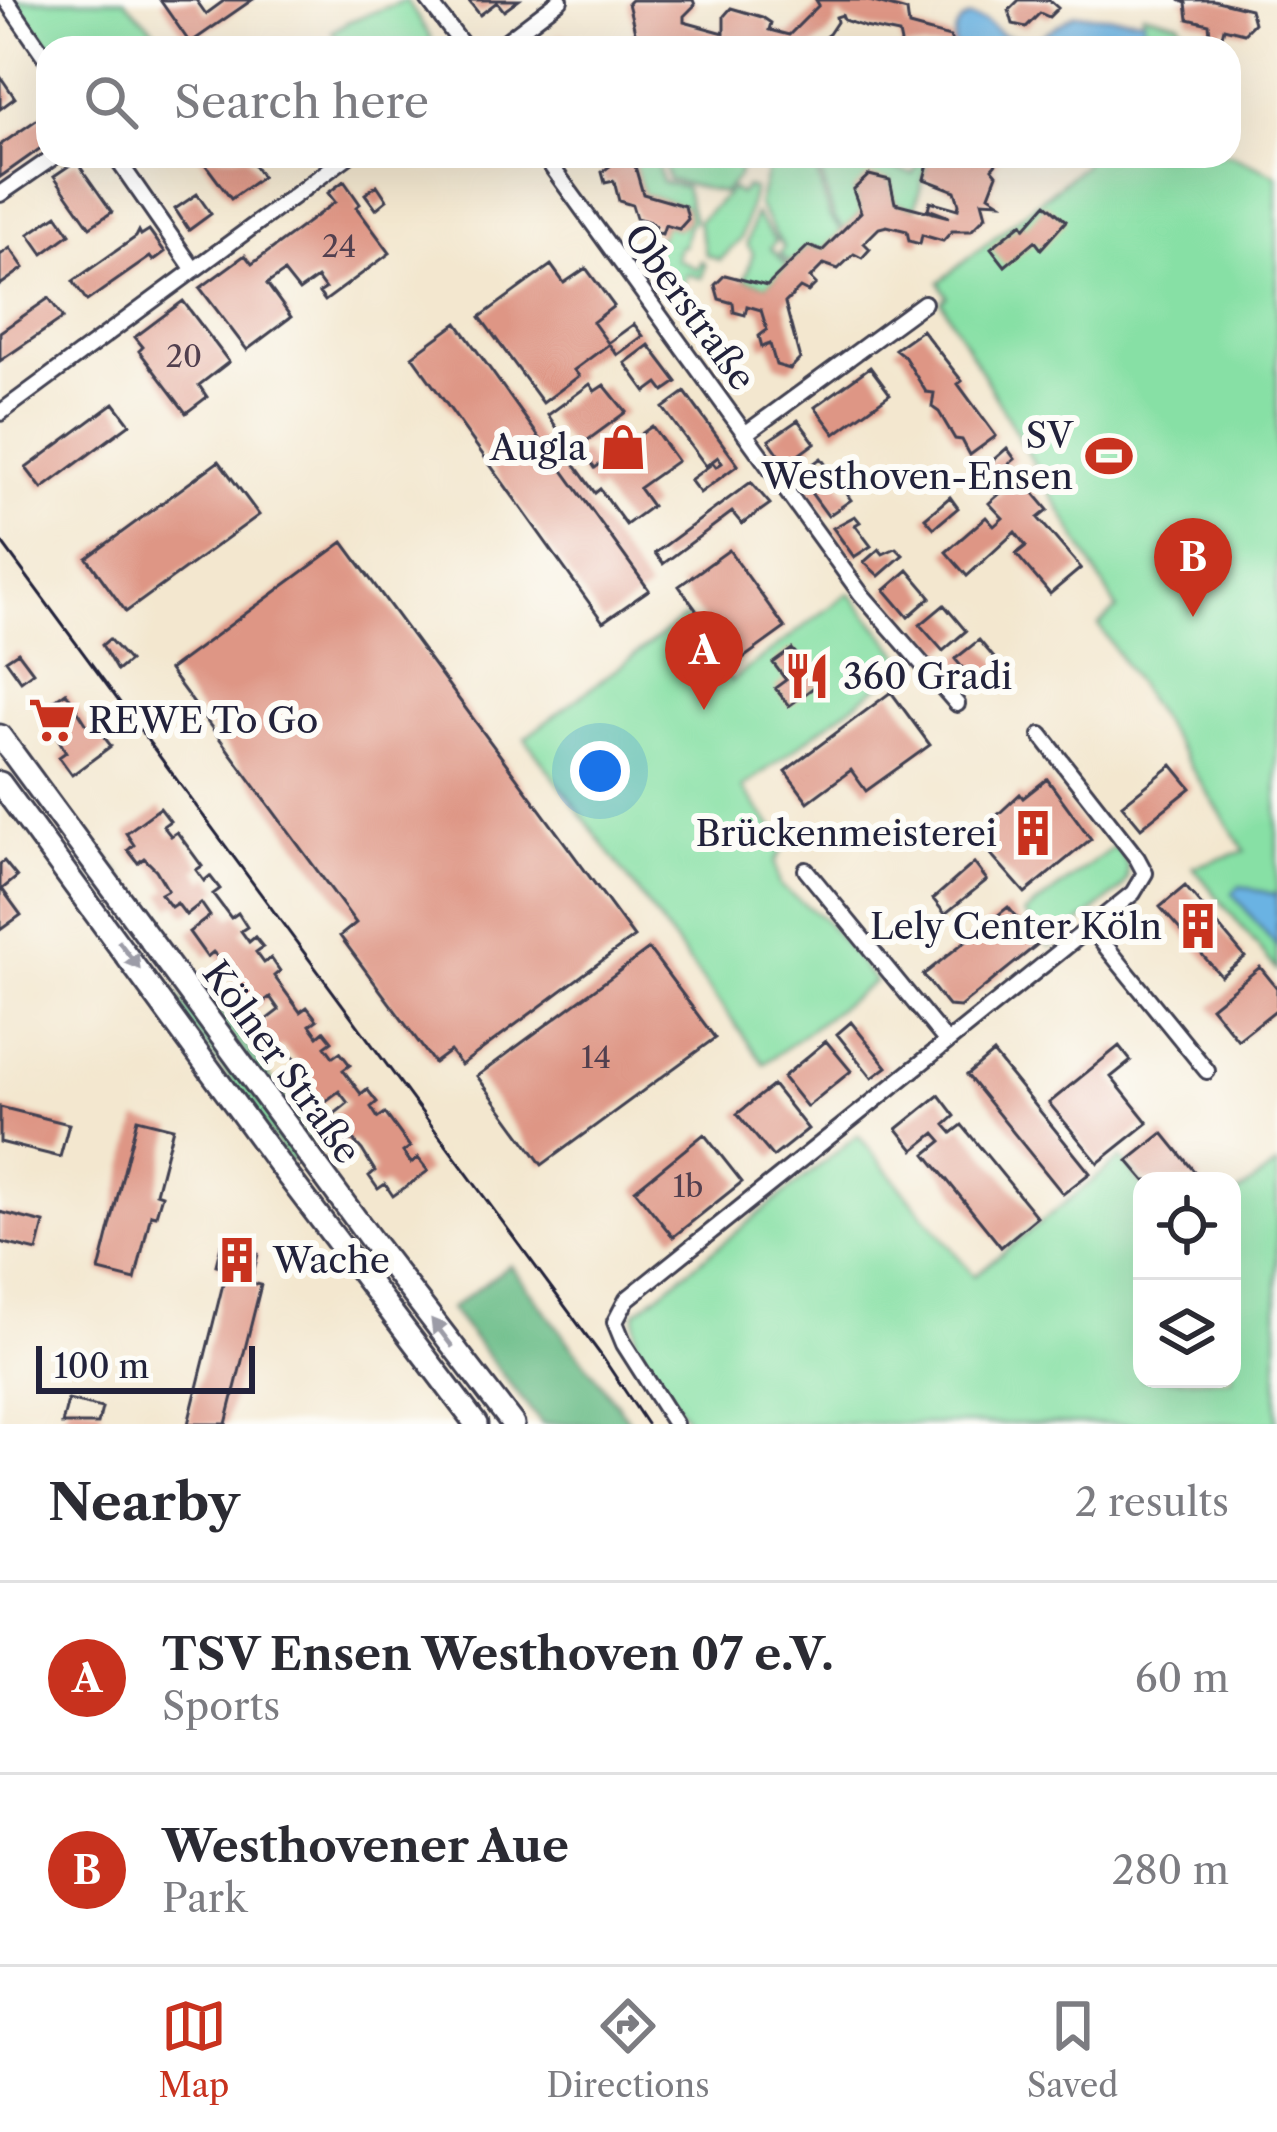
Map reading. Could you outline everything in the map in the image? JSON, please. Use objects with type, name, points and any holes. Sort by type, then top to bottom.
[{"type":"main road","name":"Kölner Straße","points":[[0,736],[372,1241],[513,1424]]},
{"type":"main road","name":"Kölner Straße","points":[[0,783],[476,1424]]},
{"type":"main road","points":[[51,850],[73,834]]},
{"type":"street","points":[[5,0],[36,44]]},
{"type":"street","points":[[428,0],[456,36]]},
{"type":"street","points":[[513,36],[560,0]]},
{"type":"street","points":[[0,194],[38,168]]},
{"type":"street","points":[[123,168],[194,270]]},
{"type":"street","points":[[0,412],[332,168]]},
{"type":"street","name":"Oberstraße","points":[[553,168],[863,596],[957,704]]},
{"type":"street","name":"Oberstraße","points":[[745,434],[924,303]]},
{"type":"street","points":[[675,1424],[615,1322],[628,1299],[1133,893],[1145,872],[1041,735]]},
{"type":"street","points":[[806,870],[947,1042]]},
{"type":"street","points":[[1090,927],[1207,1071]]},
{"type":"green space","points":[[15,0],[124,0],[160,36],[40,36]]},
{"type":"green space","points":[[406,0],[430,36],[335,36],[332,32]]},
{"type":"green space","points":[[1143,13],[1179,22],[1182,28],[1177,36],[1142,36]]},
{"type":"green space","points":[[1241,159],[1277,175],[1277,970],[1193,867],[1245,851],[1099,625],[1117,609],[941,301],[947,296],[939,282],[1081,168],[1241,168]]},
{"type":"green space","points":[[635,168],[658,168],[662,182],[685,187],[694,221],[676,258],[697,269],[701,261],[705,265],[702,278],[686,274],[681,293],[653,284],[650,269],[665,225],[678,229],[688,220],[685,206],[643,194]]},
{"type":"green space","points":[[665,168],[740,168],[723,193],[668,179]]},
{"type":"green space","points":[[768,168],[816,168],[830,218],[842,231],[822,251],[808,246],[790,263],[780,253],[784,248],[758,205]]},
{"type":"green space","points":[[820,168],[891,168],[913,174],[916,168],[926,168],[915,208],[895,203],[890,180],[854,191],[861,212],[844,229],[834,218]]},
{"type":"green space","points":[[747,187],[754,189],[741,239],[720,260],[706,255],[698,222],[732,189],[739,194]]},
{"type":"green space","points":[[755,214],[776,241],[770,248],[788,266],[767,286],[745,280],[753,253],[747,244]]},
{"type":"green space","points":[[849,593],[908,664],[742,788],[786,844],[775,862],[780,886],[824,919],[875,981],[764,1064],[525,738],[685,617],[731,681]]},
{"type":"green space","points":[[1115,846],[1128,865],[1120,890],[1050,947],[1024,914]]},
{"type":"green space","points":[[103,852],[316,1140],[313,1144],[222,1024]]},
{"type":"green space","points":[[81,869],[299,1154],[290,1161],[80,873]]},
{"type":"green space","points":[[858,1135],[974,1276],[1121,1158],[1133,1173],[1133,1388],[1241,1388],[1241,1191],[1277,1165],[1277,1424],[690,1424],[636,1344],[635,1313]]},
{"type":"green space","points":[[510,1265],[632,1424],[542,1424],[450,1309]]},
{"type":"water","points":[[1075,14],[1144,19],[1143,36],[1040,36]]},
{"type":"water","points":[[970,17],[985,21],[1007,36],[954,36]]},
{"type":"water","points":[[1240,886],[1277,895],[1277,947],[1232,893]]},
{"type":"building","points":[[160,0],[196,0],[206,14],[225,0],[252,0],[200,36],[185,36]]},
{"type":"building","points":[[468,0],[519,0],[504,11],[497,2],[480,15]]},
{"type":"building","points":[[693,0],[695,5],[684,22],[724,33],[724,16],[731,8],[762,17],[771,23],[769,30],[789,35],[819,5],[816,0],[866,0],[907,11],[909,26],[946,36],[899,36],[844,20],[842,15],[836,17],[826,36],[636,36],[628,3]]},
{"type":"building","points":[[1019,0],[1049,0],[1058,8],[1049,17],[1040,13],[1026,27],[1013,24],[1009,10]]},
{"type":"building","points":[[1179,0],[1213,0],[1250,9],[1254,23],[1244,33],[1224,28],[1222,36],[1210,34],[1209,24],[1188,19],[1186,3]]},
{"type":"building","points":[[0,76],[15,98],[0,109]]},
{"type":"building","points":[[36,120],[36,152],[0,177],[0,145]]},
{"type":"building","points":[[66,168],[81,168],[112,212],[90,227],[54,176]]},
{"type":"building","points":[[208,168],[256,168],[262,177],[231,199]]},
{"type":"building","points":[[635,168],[643,194],[685,206],[688,219],[679,229],[665,225],[662,234],[654,232],[656,226],[636,218],[632,205],[619,201],[614,181],[605,183],[602,172]]},
{"type":"building","points":[[927,168],[992,168],[997,174],[989,195],[1000,202],[982,201],[986,216],[971,231],[952,231],[943,241],[922,235],[920,244],[909,241],[907,231],[887,226],[864,243],[870,249],[862,258],[854,254],[838,269],[824,264],[810,278],[816,284],[808,292],[800,288],[785,303],[800,359],[790,369],[776,365],[770,344],[762,347],[759,336],[767,330],[761,310],[747,306],[745,315],[734,312],[733,303],[719,299],[715,285],[725,275],[767,286],[808,246],[822,251],[861,212],[853,190],[869,175],[890,180],[895,203],[949,217],[928,209],[930,201],[958,209],[955,191],[924,179]]},
{"type":"building","points":[[344,181],[360,204],[356,207],[390,253],[325,301],[319,293],[325,289],[317,278],[299,291],[284,272],[267,284],[291,317],[247,350],[200,288],[245,255],[252,264],[335,202],[328,193]]},
{"type":"building","points":[[377,185],[387,200],[376,209],[365,194]]},
{"type":"building","points":[[197,194],[211,214],[189,230],[175,209]]},
{"type":"building","points":[[1046,204],[1066,221],[1041,249],[1035,241],[1005,266],[991,248],[1022,223],[1025,228]]},
{"type":"building","points":[[57,215],[70,234],[43,254],[29,234]]},
{"type":"building","points":[[149,230],[165,252],[153,261],[150,257],[87,301],[73,281],[139,231],[141,235]]},
{"type":"building","points":[[10,248],[24,268],[0,285],[0,255]]},
{"type":"building","points":[[551,265],[564,283],[586,268],[614,306],[593,322],[608,343],[634,324],[643,336],[617,355],[609,344],[574,370],[579,376],[543,403],[480,317]]},
{"type":"building","points":[[49,298],[63,318],[0,361],[0,332]]},
{"type":"building","points":[[183,301],[229,362],[199,385],[207,397],[186,413],[139,351],[143,347],[135,337]]},
{"type":"building","points":[[457,323],[649,590],[603,622],[412,356]]},
{"type":"building","points":[[922,330],[962,381],[958,384],[996,436],[970,455],[932,407],[934,393],[926,392],[895,349]]},
{"type":"building","points":[[649,345],[677,382],[664,391],[658,383],[646,392],[625,363]]},
{"type":"building","points":[[870,367],[890,394],[835,434],[815,407]]},
{"type":"building","points":[[590,384],[595,391],[604,385],[626,412],[573,451],[548,415]]},
{"type":"building","points":[[685,392],[738,465],[700,493],[690,480],[713,463],[716,467],[722,463],[718,457],[706,466],[663,408]]},
{"type":"building","points":[[114,403],[130,424],[42,489],[26,468]]},
{"type":"building","points":[[798,420],[815,443],[786,464],[769,440]]},
{"type":"building","points":[[652,426],[677,461],[639,488],[652,506],[626,525],[571,460],[583,451],[595,468]]},
{"type":"building","points":[[1007,448],[1015,459],[991,479],[983,469]]},
{"type":"building","points":[[821,458],[851,500],[828,516],[798,475]]},
{"type":"building","points":[[219,461],[259,515],[126,612],[87,558]]},
{"type":"building","points":[[751,482],[770,504],[742,524],[732,512],[663,564],[655,553]]},
{"type":"building","points":[[1013,482],[1020,490],[1027,485],[1048,510],[1038,518],[1081,568],[1050,594],[1016,554],[1026,546],[1015,532],[967,576],[946,552],[986,517],[994,526],[1003,518],[989,503]]},
{"type":"building","points":[[950,497],[958,508],[934,528],[925,518]]},
{"type":"building","points":[[855,516],[860,522],[855,525],[871,546],[854,557],[833,528]]},
{"type":"building","points":[[343,542],[634,937],[461,1065],[450,1051],[434,1063],[340,936],[356,923],[169,670]]},
{"type":"building","points":[[896,548],[903,555],[879,576],[864,562],[879,549],[883,554]]},
{"type":"building","points":[[729,550],[785,628],[735,664],[679,586]]},
{"type":"building","points":[[908,570],[931,597],[908,617],[885,590]]},
{"type":"building","points":[[944,605],[966,631],[943,651],[920,625]]},
{"type":"building","points":[[109,639],[129,661],[117,671],[102,645]]},
{"type":"building","points":[[979,640],[1001,666],[978,686],[955,659]]},
{"type":"building","points":[[792,649],[821,682],[789,706],[775,688],[786,680],[773,663]]},
{"type":"building","points":[[18,652],[33,672],[21,681],[6,660]]},
{"type":"building","points":[[66,692],[92,733],[98,729],[111,746],[72,775],[59,757],[66,752],[44,715],[45,707]]},
{"type":"building","points":[[891,692],[930,745],[866,791],[851,770],[808,802],[785,771]]},
{"type":"building","points":[[1172,765],[1191,788],[1141,828],[1122,805]]},
{"type":"building","name":"Brückenmeisterei","points":[[1047,779],[1091,839],[1025,893],[975,836],[1020,794],[1023,798]]},
{"type":"building","points":[[160,808],[170,821],[163,826],[171,836],[177,832],[202,866],[196,870],[204,881],[210,876],[220,889],[213,894],[231,918],[238,913],[247,927],[241,931],[249,942],[255,937],[263,947],[256,952],[264,963],[271,958],[280,971],[274,976],[300,1012],[307,1007],[317,1020],[310,1025],[318,1036],[324,1031],[332,1041],[325,1046],[333,1057],[340,1052],[350,1065],[343,1070],[361,1094],[367,1089],[377,1102],[371,1107],[378,1118],[385,1113],[410,1147],[403,1152],[411,1163],[418,1158],[428,1171],[393,1196],[385,1184],[378,1189],[369,1176],[375,1171],[362,1150],[352,1139],[345,1144],[336,1131],[342,1127],[333,1115],[348,1103],[339,1091],[318,1107],[299,1082],[306,1077],[298,1062],[282,1046],[276,1050],[258,1026],[279,1010],[270,997],[249,1013],[230,988],[237,984],[230,970],[213,952],[207,957],[189,932],[210,916],[201,903],[186,915],[177,903],[171,907],[161,894],[168,890],[156,870],[144,858],[138,863],[128,850],[134,845],[126,833]]},
{"type":"building","points":[[4,861],[17,877],[2,889],[21,915],[0,930],[0,864]]},
{"type":"building","points":[[974,863],[987,880],[945,914],[933,899]]},
{"type":"building","name":"Lely Center Köln","points":[[1185,886],[1245,957],[1221,976],[1160,907]]},
{"type":"building","points":[[1008,907],[1038,944],[960,1007],[948,1006],[923,975]]},
{"type":"building","points":[[649,949],[715,1038],[542,1165],[477,1076]]},
{"type":"building","points":[[1260,967],[1277,988],[1277,1009],[1238,1040],[1211,1007]]},
{"type":"building","points":[[851,1022],[887,1067],[872,1078],[837,1034]]},
{"type":"building","points":[[826,1041],[851,1071],[807,1107],[783,1077]]},
{"type":"building","points":[[1119,1046],[1131,1061],[1111,1077],[1148,1123],[1098,1163],[1049,1103]]},
{"type":"building","points":[[993,1053],[1090,1173],[1063,1194],[967,1075]]},
{"type":"building","points":[[773,1085],[808,1129],[773,1157],[737,1114]]},
{"type":"building","points":[[939,1095],[955,1116],[945,1125],[952,1133],[962,1125],[1037,1217],[1001,1247],[926,1154],[942,1141],[935,1133],[914,1150],[897,1129]]},
{"type":"building","points":[[0,1107],[69,1124],[60,1157],[0,1142]]},
{"type":"building","points":[[137,1119],[173,1128],[156,1193],[162,1195],[156,1215],[151,1214],[135,1280],[99,1271]]},
{"type":"building","points":[[1163,1133],[1195,1172],[1137,1172],[1128,1161]]},
{"type":"building","points":[[704,1134],[742,1182],[673,1237],[635,1190]]},
{"type":"building","points":[[0,1212],[44,1223],[37,1251],[0,1242]]},
{"type":"building","name":"Wache","points":[[221,1245],[258,1254],[253,1274],[216,1265]]},
{"type":"building","points":[[225,1276],[261,1285],[226,1424],[188,1424]]},
{"type":"building","points":[[68,1400],[102,1408],[98,1424],[62,1424]]},
{"type":"tram line","points":[[0,540],[647,1424]]},
{"type":"place","name":"Augla","points":[[623,447]]},
{"type":"place","name":"SV Westhoven-Ensen","points":[[1109,456]]},
{"type":"place","name":"Westhovener Aue","points":[[1193,617]]},
{"type":"place","name":"360 Gradi","points":[[807,676]]},
{"type":"place","name":"TSV Ensen Westhoven 07 e.V.","points":[[704,710]]},
{"type":"place","name":"REWE To Go","points":[[52,720]]},
{"type":"place","name":"Brückenmeisterei","points":[[1033,833]]},
{"type":"place","name":"Lely Center Köln","points":[[1198,926]]},
{"type":"place","name":"Wache","points":[[237,1260]]}]
